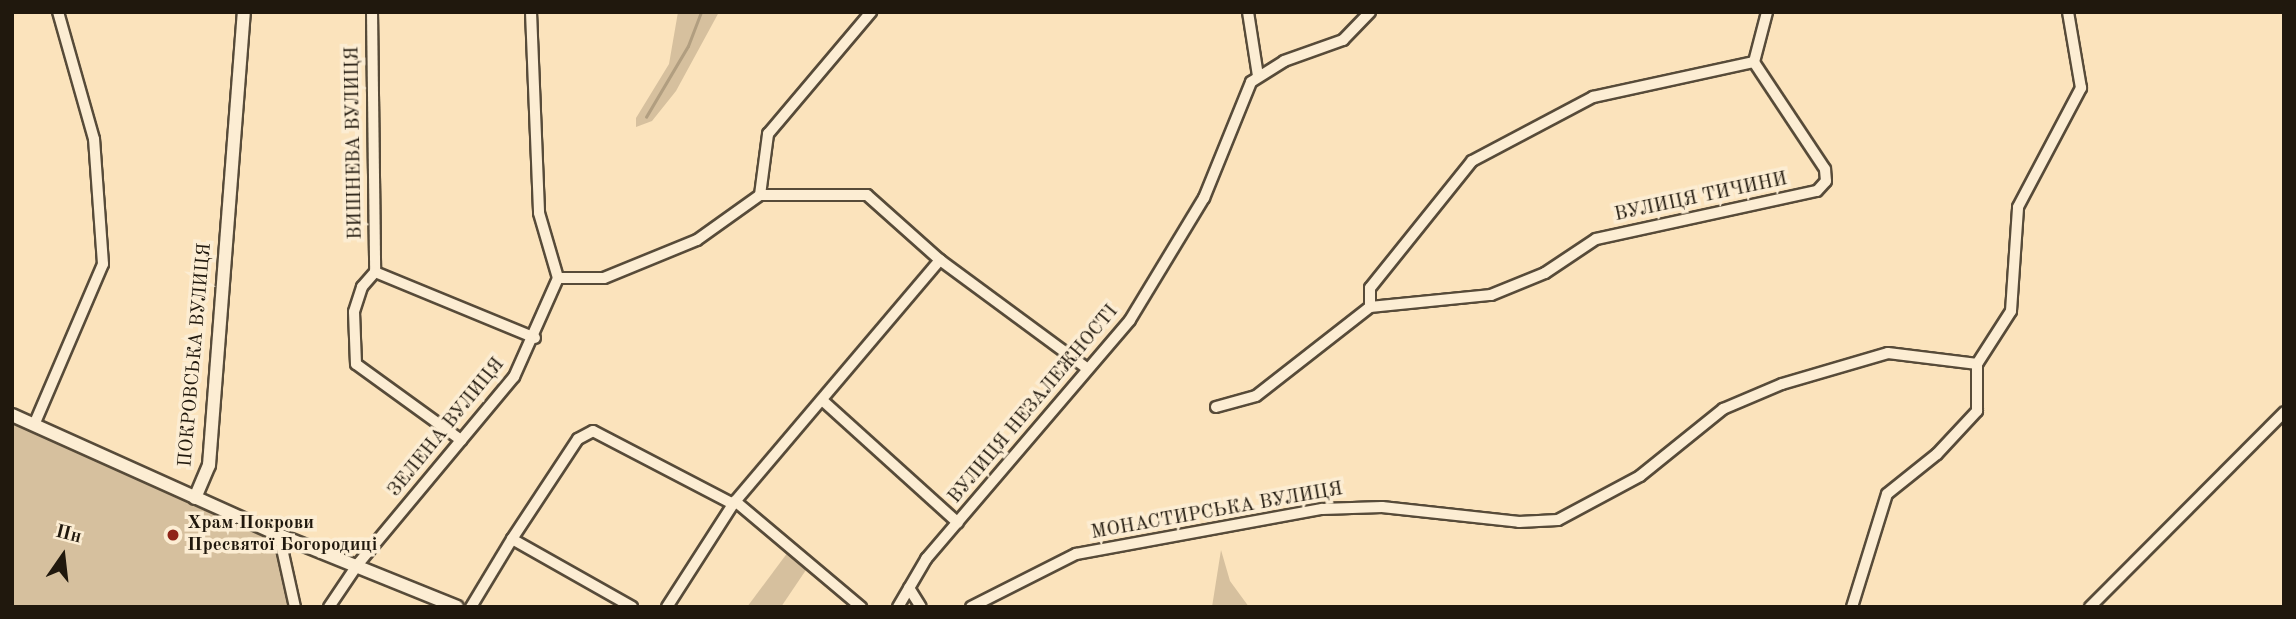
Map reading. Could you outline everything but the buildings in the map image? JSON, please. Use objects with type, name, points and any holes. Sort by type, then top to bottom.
[{"type":"street","points":[[34,425],[103,264],[94,139],[58,12]]},
{"type":"street","name":"ПОКРОВСЬКА ВУЛИЦЯ","points":[[12,415],[195,498],[209,465],[244,12]]},
{"type":"street","name":"ВИШНЕВА ВУЛИЦЯ","points":[[372,12],[374,272],[362,287],[355,312],[356,364],[461,440]]},
{"type":"street","points":[[531,12],[540,213],[558,278],[604,278],[697,240],[761,195],[867,195],[940,260],[1085,367]]},
{"type":"street","points":[[761,195],[768,134],[871,12]]},
{"type":"street","points":[[1248,12],[1258,76]]},
{"type":"street","points":[[898,607],[909,587],[958,523],[1085,367],[1130,320],[1198,208],[1242,98],[1258,76],[1343,40],[1370,12]]},
{"type":"street","points":[[1216,407],[1256,396],[1370,307],[1370,288],[1451,181],[1480,156],[1593,97],[1755,62],[1767,12]]},
{"type":"street","points":[[1852,607],[1887,494],[1937,454],[1977,411],[1977,365],[2011,311],[2018,207],[2081,88],[2068,12]]},
{"type":"street","name":"ВУЛИЦЯ ТИЧИНИ","points":[[1370,307],[1491,295],[1545,273],[1596,239],[1817,191],[1826,181],[1825,169],[1755,62]]},
{"type":"street","points":[[667,607],[734,503],[940,260]]},
{"type":"street","points":[[374,272],[535,338]]},
{"type":"street","name":"ЗЕЛЕНА ВУЛИЦЯ","points":[[329,607],[358,564],[514,377],[535,338],[558,278]]},
{"type":"street","name":"МОНАСТИРСЬКА ВУЛИЦЯ","points":[[971,607],[1076,554],[1322,509],[1382,507],[1519,522],[1558,520],[1640,476],[1723,409],[1782,384],[1888,353],[1977,365]]},
{"type":"street","points":[[822,400],[958,523]]},
{"type":"street","points":[[2090,607],[2284,412]]},
{"type":"street","points":[[471,607],[512,539],[579,439],[593,430],[734,503],[860,607]]},
{"type":"street","points":[[195,498],[457,607]]},
{"type":"street","points":[[279,535],[295,607]]},
{"type":"street","points":[[512,539],[632,607]]},
{"type":"street","points":[[909,587],[922,607]]},
{"type":"shaded area","points":[[678,12],[719,12],[676,91],[652,121],[636,127],[636,118],[669,64]]},
{"type":"shaded area","points":[[12,415],[279,535],[295,607],[12,607]]},
{"type":"shaded area","points":[[791,548],[810,564],[781,607],[747,607]]},
{"type":"shaded area","points":[[1221,550],[1230,581],[1249,607],[1212,607]]},
{"type":"waterway","points":[[646,117],[688,46],[701,12]]},
{"type":"place","name":"Храм Покрови Пресвятої Богородиці","points":[[173,535]]}]
